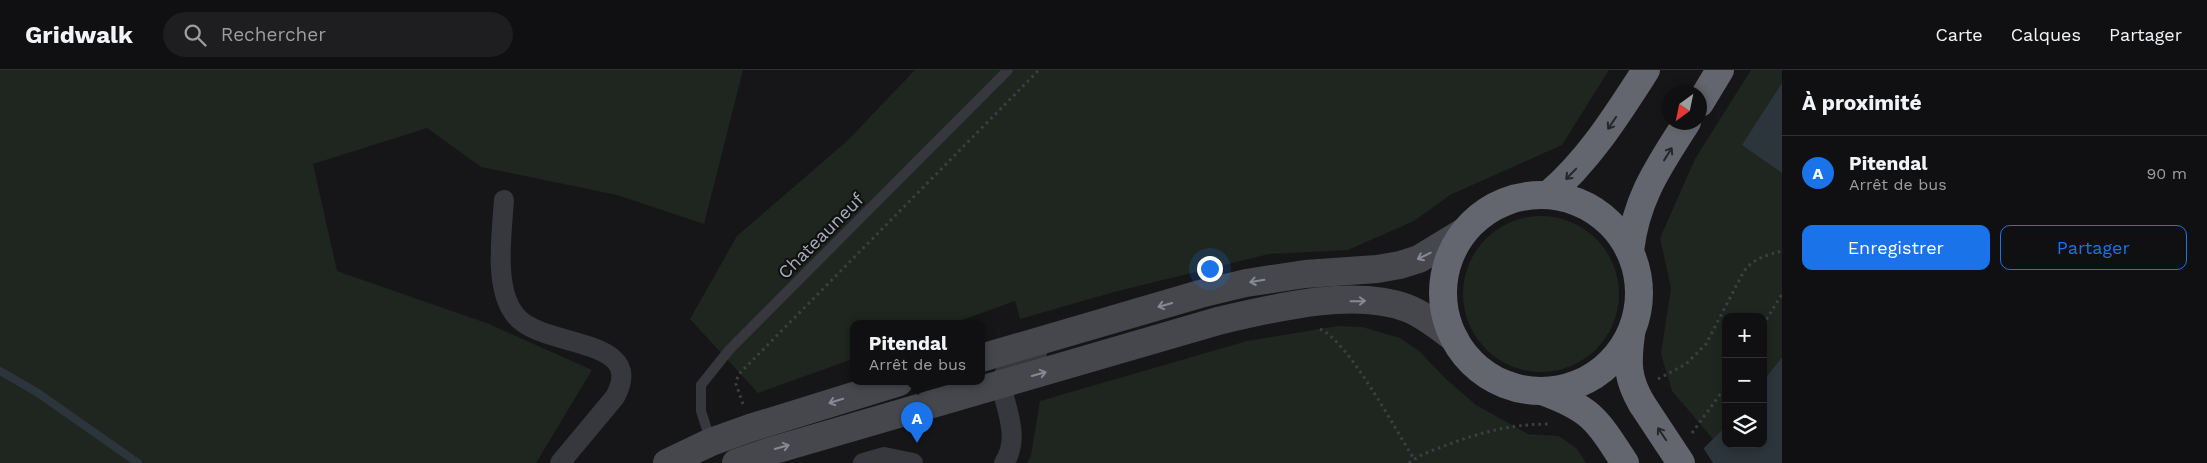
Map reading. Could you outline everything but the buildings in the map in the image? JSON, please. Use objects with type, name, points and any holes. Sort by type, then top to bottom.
[{"type":"highway","points":[[1548,196],[1568,178],[1592,150],[1646,70]]},
{"type":"highway","points":[[1707,91],[1720,70]]},
{"type":"highway","points":[[1630,251],[1632,228],[1642,199],[1682,130]]},
{"type":"highway","points":[[1631,334],[1617,356],[1598,373],[1584,382],[1568,388],[1542,391],[1516,388],[1491,377],[1470,361],[1455,339],[1444,308],[1444,284],[1449,259],[1465,231],[1482,215],[1503,203],[1525,196],[1548,196],[1574,201],[1596,212],[1616,229],[1630,251],[1640,289],[1638,312],[1631,334],[1628,370],[1635,392],[1647,393],[1681,463]]},
{"type":"highway","points":[[1542,391],[1582,409],[1604,430],[1625,463]]},
{"type":"main road","points":[[985,357],[1246,283],[1305,274],[1377,269],[1400,265],[1431,252],[1465,231]]},
{"type":"main road","points":[[736,463],[771,451],[1218,321],[1277,308],[1329,302],[1376,301],[1416,312],[1455,339]]},
{"type":"main road","points":[[667,463],[712,442],[750,428],[889,385]]},
{"type":"street","points":[[504,200],[503,282],[509,304],[516,317],[528,327],[541,333],[608,353],[618,362],[621,373],[621,385],[615,397],[560,463]]},
{"type":"street","points":[[1004,463],[1009,453],[1013,434],[1001,385],[1006,371],[1019,359],[1088,340],[1129,315]]},
{"type":"street","points":[[863,463],[884,457],[913,463]]},
{"type":"lane","name":"Chateauneuf","points":[[712,442],[701,411],[701,385],[706,378],[730,349],[886,195],[1008,70]]},
{"type":"path","points":[[750,428],[736,384],[738,375],[1039,70]]},
{"type":"path","points":[[1647,393],[1700,352],[1749,264],[1760,258],[1782,251]]},
{"type":"path","points":[[1767,318],[1782,294]]},
{"type":"path","points":[[1316,327],[1332,335],[1346,352],[1414,459]]},
{"type":"path","points":[[1689,437],[1722,392]]},
{"type":"path","points":[[1409,463],[1414,459],[1487,431],[1522,425],[1556,423]]},
{"type":"shaded area","points":[[0,70],[743,70],[704,224],[617,195],[481,167],[427,128],[313,164],[337,271],[489,324],[592,370],[536,463],[0,463]]},
{"type":"shaded area","points":[[915,70],[1609,70],[1562,145],[1450,195],[1414,221],[1348,250],[1269,254],[1114,292],[1020,319],[1015,301],[962,320],[850,320],[850,360],[758,393],[690,319],[737,236],[847,141]]},
{"type":"shaded area","points":[[1751,70],[1782,70],[1782,357],[1767,376],[1767,313],[1722,313],[1722,430],[1713,439],[1672,391],[1661,354],[1671,288],[1660,238],[1695,159]]},
{"type":"shaded area","points":[[1782,83],[1782,173],[1742,145]]},
{"type":"shaded area","points":[[1541,216],[1571,222],[1596,239],[1613,264],[1619,294],[1613,324],[1596,349],[1571,366],[1541,372],[1511,366],[1486,349],[1469,324],[1463,294],[1469,264],[1486,239],[1511,222]]},
{"type":"shaded area","points":[[1338,326],[1362,327],[1400,338],[1419,351],[1446,379],[1476,405],[1528,434],[1559,436],[1577,449],[1586,463],[1027,463],[1031,455],[1040,401],[1247,341]]},
{"type":"shaded area","points":[[1782,357],[1782,463],[1689,463],[1722,430],[1722,448],[1767,448],[1767,376]]},
{"type":"pier","points":[[1702,446],[1713,463],[1687,463],[1687,461]]},
{"type":"waterway","points":[[0,371],[38,393],[138,463]]},
{"type":"place","name":"Pitendal","points":[[917,443]]}]
